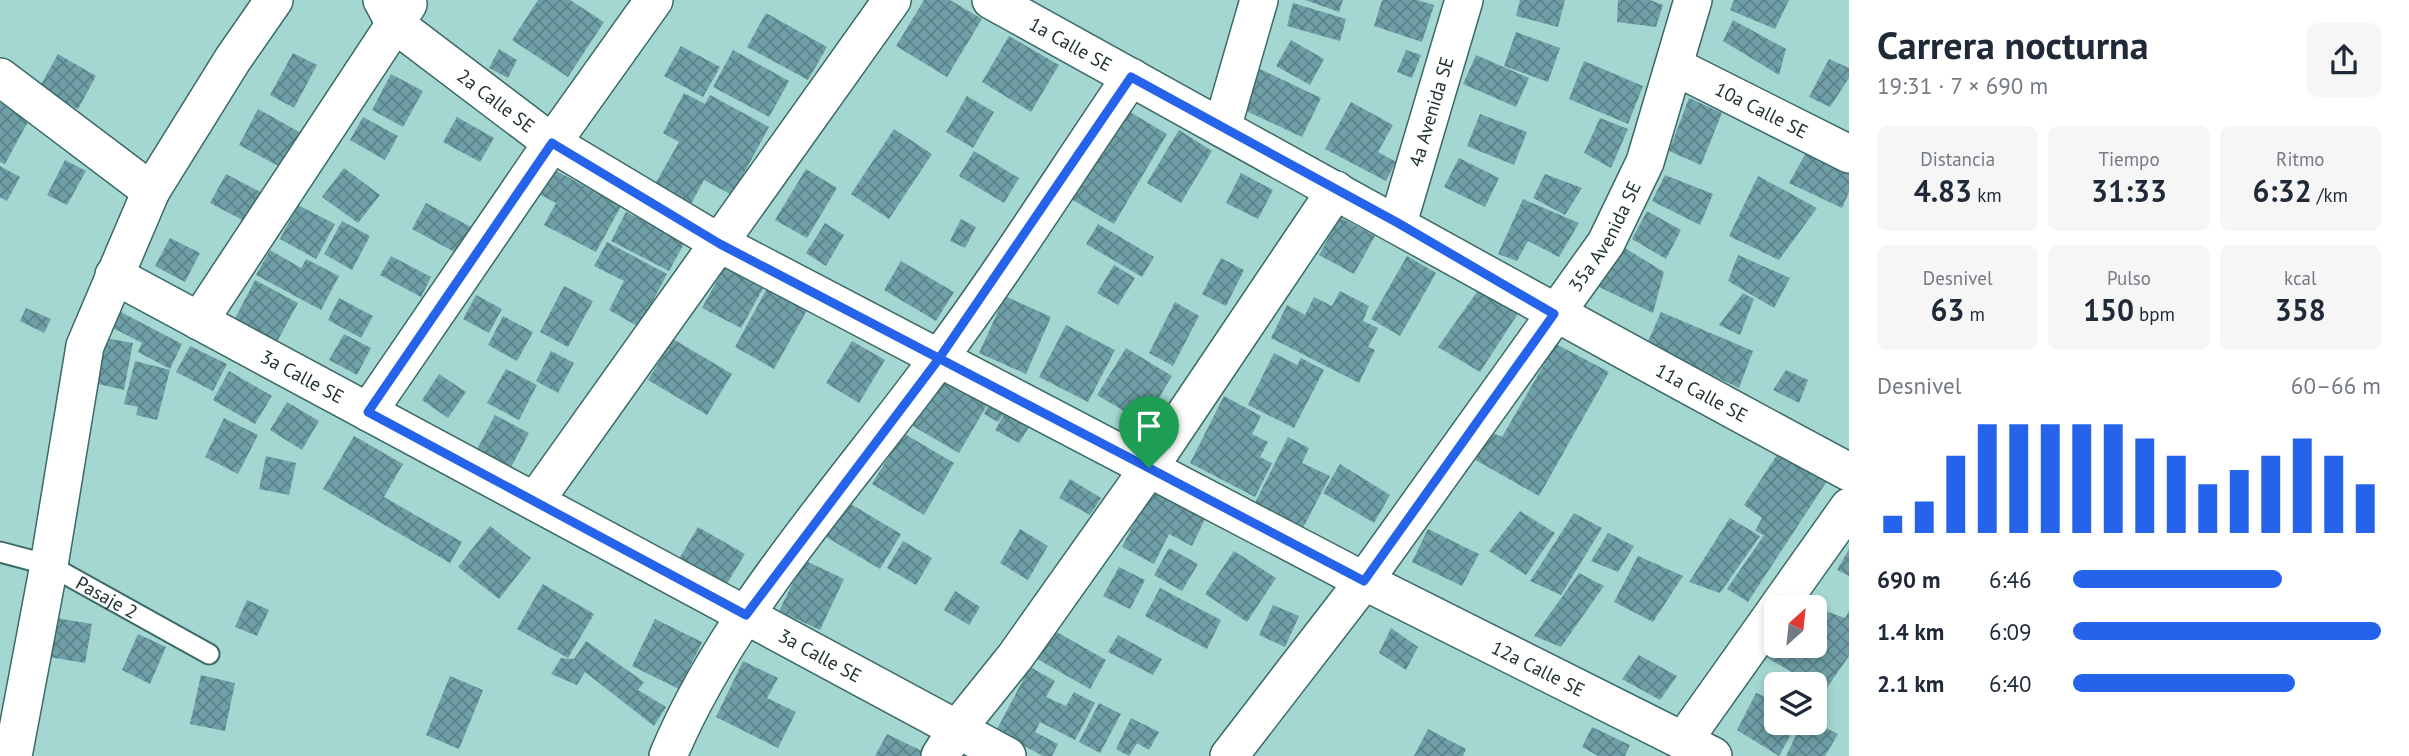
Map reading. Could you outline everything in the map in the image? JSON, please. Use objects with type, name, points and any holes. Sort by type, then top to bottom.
[{"type":"street","points":[[13,756],[49,565],[85,346],[151,191],[233,59],[274,0]]},
{"type":"street","points":[[368,412],[552,143],[654,0]]},
{"type":"street","points":[[535,501],[892,0]]},
{"type":"street","name":"1a Calle SE","points":[[991,0],[1398,223],[1554,314]]},
{"type":"street","points":[[1222,128],[1258,0]]},
{"type":"street","name":"4a Avenida SE","points":[[1398,223],[1464,0]]},
{"type":"street","name":"35a Avenida SE","points":[[1229,756],[1364,581],[1606,243],[1645,162],[1693,0]]},
{"type":"street","points":[[200,321],[396,8]]},
{"type":"street","name":"2a Calle SE","points":[[396,8],[552,143],[720,244],[1364,581]]},
{"type":"street","name":"10a Calle SE","points":[[1674,66],[1849,154]]},
{"type":"street","points":[[0,77],[151,191]]},
{"type":"street","points":[[668,756],[682,722],[746,615],[938,360],[1131,77]]},
{"type":"street","points":[[949,742],[1016,657],[1149,468],[1336,190]]},
{"type":"street","name":"3a Calle SE","points":[[114,275],[746,615],[949,742],[1007,756]]},
{"type":"street","name":"11a Calle SE","points":[[1554,314],[1849,472]]},
{"type":"street","points":[[1786,595],[1849,507]]},
{"type":"street","name":"12a Calle SE","points":[[1364,581],[1698,749]]},
{"type":"street","points":[[1698,749],[1764,631]]},
{"type":"lane","name":"Pasaje 2","points":[[0,552],[49,565],[209,654]]},
{"type":"building","points":[[538,0],[570,0],[604,22],[568,77],[512,40]]},
{"type":"building","points":[[924,0],[950,0],[982,19],[947,77],[896,46]]},
{"type":"building","points":[[1305,0],[1343,0],[1339,12]]},
{"type":"building","points":[[1382,0],[1417,0],[1434,5],[1422,42],[1374,26]]},
{"type":"building","points":[[1520,0],[1565,0],[1558,27],[1516,16]]},
{"type":"building","points":[[1618,0],[1650,0],[1663,5],[1656,27],[1617,22]]},
{"type":"building","points":[[1734,0],[1789,0],[1775,29],[1730,10]]},
{"type":"building","points":[[1293,3],[1346,19],[1340,41],[1287,26]]},
{"type":"building","points":[[766,13],[827,47],[808,80],[747,47]]},
{"type":"building","points":[[1733,20],[1786,49],[1779,75],[1723,41]]},
{"type":"building","points":[[1516,32],[1560,48],[1548,82],[1504,66]]},
{"type":"building","points":[[1009,36],[1059,65],[1031,112],[982,82]]},
{"type":"building","points":[[1291,40],[1324,59],[1310,85],[1276,66]]},
{"type":"building","points":[[681,46],[720,67],[703,97],[664,76]]},
{"type":"building","points":[[499,49],[517,60],[508,78],[489,68]]},
{"type":"building","points":[[733,50],[789,81],[769,117],[713,87]]},
{"type":"building","points":[[1406,50],[1421,55],[1412,78],[1397,72]]},
{"type":"building","points":[[293,53],[317,65],[294,108],[270,95]]},
{"type":"building","points":[[58,54],[96,76],[78,109],[39,88]]},
{"type":"building","points":[[1476,55],[1529,78],[1516,107],[1463,84]]},
{"type":"building","points":[[1829,59],[1849,68],[1849,78],[1830,107],[1809,97]]},
{"type":"building","points":[[1584,61],[1643,86],[1628,124],[1569,99]]},
{"type":"building","points":[[1260,69],[1321,98],[1302,137],[1242,109]]},
{"type":"building","points":[[391,74],[423,91],[403,127],[372,110]]},
{"type":"building","points":[[684,93],[705,104],[710,95],[769,127],[732,195],[704,180],[691,204],[655,184],[679,142],[663,133]]},
{"type":"building","points":[[967,96],[994,112],[973,148],[946,132]]},
{"type":"building","points":[[1689,98],[1722,113],[1701,165],[1669,151]]},
{"type":"building","points":[[0,102],[30,118],[5,164],[0,162]]},
{"type":"building","points":[[1351,102],[1393,125],[1378,152],[1396,162],[1386,181],[1325,149]]},
{"type":"building","points":[[258,109],[303,134],[284,169],[239,145]]},
{"type":"building","points":[[1125,109],[1167,134],[1114,224],[1071,199]]},
{"type":"building","points":[[1480,114],[1527,132],[1514,165],[1467,146]]},
{"type":"building","points":[[363,117],[398,136],[385,160],[350,140]]},
{"type":"building","points":[[457,117],[494,138],[480,162],[443,142]]},
{"type":"building","points":[[1600,118],[1628,129],[1611,168],[1584,153]]},
{"type":"building","points":[[894,129],[932,154],[889,219],[851,194]]},
{"type":"building","points":[[1179,130],[1212,151],[1181,203],[1147,183]]},
{"type":"building","points":[[974,151],[1019,178],[1004,203],[959,176]]},
{"type":"building","points":[[1806,153],[1849,172],[1849,192],[1842,208],[1789,183]]},
{"type":"building","points":[[1459,158],[1499,178],[1485,207],[1444,187]]},
{"type":"building","points":[[65,160],[86,171],[67,205],[47,195]]},
{"type":"building","points":[[0,166],[20,177],[7,201],[0,197]]},
{"type":"building","points":[[344,168],[380,195],[358,223],[322,197]]},
{"type":"building","points":[[553,169],[621,206],[596,252],[544,225],[556,203],[539,194]]},
{"type":"building","points":[[806,169],[837,188],[807,238],[775,220]]},
{"type":"building","points":[[1241,173],[1273,190],[1258,219],[1226,203]]},
{"type":"building","points":[[226,174],[264,194],[248,223],[210,203]]},
{"type":"building","points":[[1545,174],[1582,188],[1565,215],[1533,198]]},
{"type":"building","points":[[1665,175],[1713,194],[1700,225],[1652,201]]},
{"type":"building","points":[[1758,176],[1817,208],[1779,260],[1729,236]]},
{"type":"building","points":[[1523,199],[1579,223],[1559,257],[1528,241],[1517,261],[1498,254]]},
{"type":"building","points":[[426,203],[473,228],[458,254],[412,229]]},
{"type":"building","points":[[298,205],[335,224],[316,259],[280,239]]},
{"type":"building","points":[[1647,211],[1681,230],[1666,259],[1632,239]]},
{"type":"building","points":[[626,212],[685,242],[669,271],[611,241]]},
{"type":"building","points":[[1340,217],[1375,236],[1354,274],[1319,255]]},
{"type":"building","points":[[961,219],[976,227],[965,248],[950,241]]},
{"type":"building","points":[[342,221],[370,236],[352,270],[324,254]]},
{"type":"building","points":[[825,223],[844,235],[826,266],[806,253]]},
{"type":"building","points":[[1098,224],[1154,257],[1142,277],[1086,244]]},
{"type":"building","points":[[170,238],[200,253],[185,282],[155,266]]},
{"type":"building","points":[[607,242],[667,274],[639,327],[609,310],[624,281],[594,266]]},
{"type":"building","points":[[1620,245],[1664,272],[1653,313],[1595,285]]},
{"type":"building","points":[[270,250],[301,268],[306,259],[339,276],[321,310],[256,275]]},
{"type":"building","points":[[1738,255],[1790,278],[1774,308],[1728,281]]},
{"type":"building","points":[[391,256],[431,277],[421,297],[380,275]]},
{"type":"building","points":[[1407,256],[1436,273],[1400,336],[1371,319]]},
{"type":"building","points":[[1221,258],[1244,270],[1226,306],[1202,294]]},
{"type":"building","points":[[901,261],[954,292],[936,321],[884,290]]},
{"type":"building","points":[[726,264],[765,285],[741,328],[702,308]]},
{"type":"building","points":[[1114,265],[1135,278],[1118,305],[1097,293]]},
{"type":"building","points":[[255,280],[298,303],[273,349],[231,326]]},
{"type":"building","points":[[770,283],[810,305],[774,369],[735,347]]},
{"type":"building","points":[[564,286],[593,301],[568,347],[540,332]]},
{"type":"building","points":[[1479,289],[1521,309],[1480,372],[1438,347]]},
{"type":"building","points":[[1340,291],[1369,306],[1363,321],[1378,328],[1368,347],[1375,350],[1359,383],[1271,338],[1287,305],[1305,315],[1314,297],[1332,306]]},
{"type":"building","points":[[1743,293],[1754,299],[1740,335],[1719,325]]},
{"type":"building","points":[[476,295],[502,309],[489,333],[463,319]]},
{"type":"building","points":[[1005,296],[1051,317],[1026,374],[979,353]]},
{"type":"building","points":[[339,298],[373,316],[361,338],[328,320]]},
{"type":"building","points":[[1175,302],[1199,316],[1173,366],[1149,353]]},
{"type":"building","points":[[26,308],[51,319],[44,333],[20,321]]},
{"type":"building","points":[[119,311],[182,344],[170,369],[138,352],[142,343],[111,327]]},
{"type":"building","points":[[1661,312],[1753,351],[1739,388],[1647,344]]},
{"type":"building","points":[[503,316],[533,332],[517,361],[488,345]]},
{"type":"building","points":[[1066,325],[1115,350],[1088,402],[1039,377]]},
{"type":"building","points":[[344,334],[371,348],[357,375],[329,360]]},
{"type":"building","points":[[100,337],[133,343],[124,390],[90,382]]},
{"type":"building","points":[[673,339],[732,374],[707,415],[648,380]]},
{"type":"building","points":[[852,341],[885,360],[859,403],[826,383]]},
{"type":"building","points":[[1556,344],[1609,372],[1539,496],[1472,458],[1488,431],[1502,437]]},
{"type":"building","points":[[190,346],[227,364],[213,391],[176,372]]},
{"type":"building","points":[[1126,348],[1172,376],[1144,423],[1097,395]]},
{"type":"building","points":[[551,351],[574,363],[558,393],[536,381]]},
{"type":"building","points":[[1274,353],[1297,365],[1301,358],[1324,370],[1294,428],[1248,405]]},
{"type":"building","points":[[135,361],[170,370],[157,420],[136,415],[138,407],[124,404]]},
{"type":"building","points":[[506,369],[537,385],[519,420],[487,403]]},
{"type":"building","points":[[1786,370],[1808,380],[1799,403],[1773,390]]},
{"type":"building","points":[[229,371],[272,396],[255,424],[213,400]]},
{"type":"building","points":[[943,372],[990,400],[959,453],[911,425]]},
{"type":"building","points":[[439,374],[466,392],[448,418],[422,400]]},
{"type":"building","points":[[1224,396],[1261,416],[1252,434],[1268,442],[1260,457],[1272,463],[1255,497],[1190,463]]},
{"type":"building","points":[[287,402],[319,421],[302,450],[270,430]]},
{"type":"building","points":[[990,402],[1005,412],[998,422],[984,414]]},
{"type":"building","points":[[1005,413],[1029,427],[1019,443],[995,430]]},
{"type":"building","points":[[495,415],[529,433],[507,475],[473,457]]},
{"type":"building","points":[[224,418],[258,435],[238,474],[205,457]]},
{"type":"building","points":[[903,433],[954,463],[924,515],[872,484]]},
{"type":"building","points":[[354,436],[403,464],[384,497],[462,542],[450,563],[323,489]]},
{"type":"building","points":[[1288,437],[1309,448],[1302,463],[1330,476],[1303,528],[1255,503]]},
{"type":"building","points":[[1777,455],[1827,481],[1748,602],[1727,589],[1764,535],[1755,531],[1762,518],[1744,505]]},
{"type":"building","points":[[266,456],[296,463],[289,495],[259,489]]},
{"type":"building","points":[[1340,464],[1390,495],[1374,523],[1323,493]]},
{"type":"building","points":[[1070,479],[1101,498],[1090,515],[1059,498]]},
{"type":"building","points":[[1152,488],[1206,517],[1192,546],[1169,534],[1154,564],[1122,547]]},
{"type":"building","points":[[844,500],[901,534],[880,569],[823,535]]},
{"type":"building","points":[[1520,511],[1555,533],[1526,575],[1489,551]]},
{"type":"building","points":[[1574,513],[1602,528],[1561,595],[1530,581]]},
{"type":"building","points":[[1730,518],[1760,536],[1720,593],[1689,582]]},
{"type":"building","points":[[490,526],[531,558],[499,599],[458,567]]},
{"type":"building","points":[[698,527],[745,554],[725,587],[679,559]]},
{"type":"building","points":[[1020,529],[1048,546],[1028,580],[1000,563]]},
{"type":"building","points":[[1428,529],[1479,554],[1462,586],[1412,562]]},
{"type":"building","points":[[1608,533],[1634,546],[1618,572],[1591,561]]},
{"type":"building","points":[[903,541],[932,558],[916,585],[887,568]]},
{"type":"building","points":[[1169,548],[1198,564],[1182,591],[1154,575]]},
{"type":"building","points":[[1849,549],[1849,576],[1837,570]]},
{"type":"building","points":[[1234,551],[1276,578],[1247,622],[1205,594]]},
{"type":"building","points":[[1638,556],[1683,576],[1653,622],[1614,602]]},
{"type":"building","points":[[804,560],[844,579],[820,630],[779,611]]},
{"type":"building","points":[[1119,567],[1145,580],[1130,609],[1103,596]]},
{"type":"building","points":[[1579,573],[1604,586],[1561,647],[1534,636]]},
{"type":"building","points":[[543,584],[594,614],[568,658],[517,629]]},
{"type":"building","points":[[1160,588],[1221,620],[1207,649],[1145,616]]},
{"type":"building","points":[[955,591],[980,607],[969,625],[944,610]]},
{"type":"building","points":[[247,600],[269,610],[257,636],[235,627]]},
{"type":"building","points":[[1273,605],[1299,616],[1285,647],[1259,635]]},
{"type":"building","points":[[1849,611],[1849,656],[1827,688],[1827,672],[1792,672],[1768,658],[1827,658],[1827,612],[1845,618]]},
{"type":"building","points":[[56,618],[92,624],[85,663],[49,657]]},
{"type":"building","points":[[655,619],[702,642],[679,689],[632,666]]},
{"type":"building","points":[[1048,627],[1106,660],[1090,689],[1032,656]]},
{"type":"building","points":[[1391,628],[1418,647],[1406,670],[1379,653]]},
{"type":"building","points":[[138,634],[166,647],[150,684],[122,670]]},
{"type":"building","points":[[1118,635],[1162,659],[1153,675],[1108,652]]},
{"type":"building","points":[[586,641],[644,682],[638,690],[666,707],[654,726],[585,672],[577,685],[551,674],[561,658],[574,659]]},
{"type":"building","points":[[1639,655],[1677,676],[1660,700],[1622,679]]},
{"type":"building","points":[[743,661],[778,678],[767,698],[796,712],[778,748],[716,717]]},
{"type":"building","points":[[1030,667],[1055,681],[1046,697],[1066,706],[1074,692],[1095,703],[1075,740],[1040,722],[1035,732],[1058,744],[1052,756],[1043,756],[996,731]]},
{"type":"building","points":[[201,675],[235,683],[225,731],[190,724]]},
{"type":"building","points":[[450,676],[483,690],[459,749],[426,735]]},
{"type":"building","points":[[1756,693],[1764,696],[1764,735],[1790,735],[1779,756],[1737,730]]},
{"type":"building","points":[[1099,703],[1121,714],[1100,753],[1079,742]]},
{"type":"building","points":[[1131,718],[1159,732],[1149,750],[1137,743],[1129,756],[1116,749]]},
{"type":"building","points":[[1592,727],[1630,745],[1625,756],[1598,756],[1582,747]]},
{"type":"building","points":[[1827,728],[1838,734],[1825,756],[1786,756],[1796,735],[1827,735]]},
{"type":"building","points":[[1428,729],[1466,749],[1463,756],[1414,756]]},
{"type":"building","points":[[887,734],[924,752],[922,756],[875,756]]},
{"type":"route","points":[[1149,468],[938,360],[720,244],[552,143],[368,412],[746,615],[938,360],[1131,77],[1398,223],[1554,314],[1364,581],[1149,468]]}]
